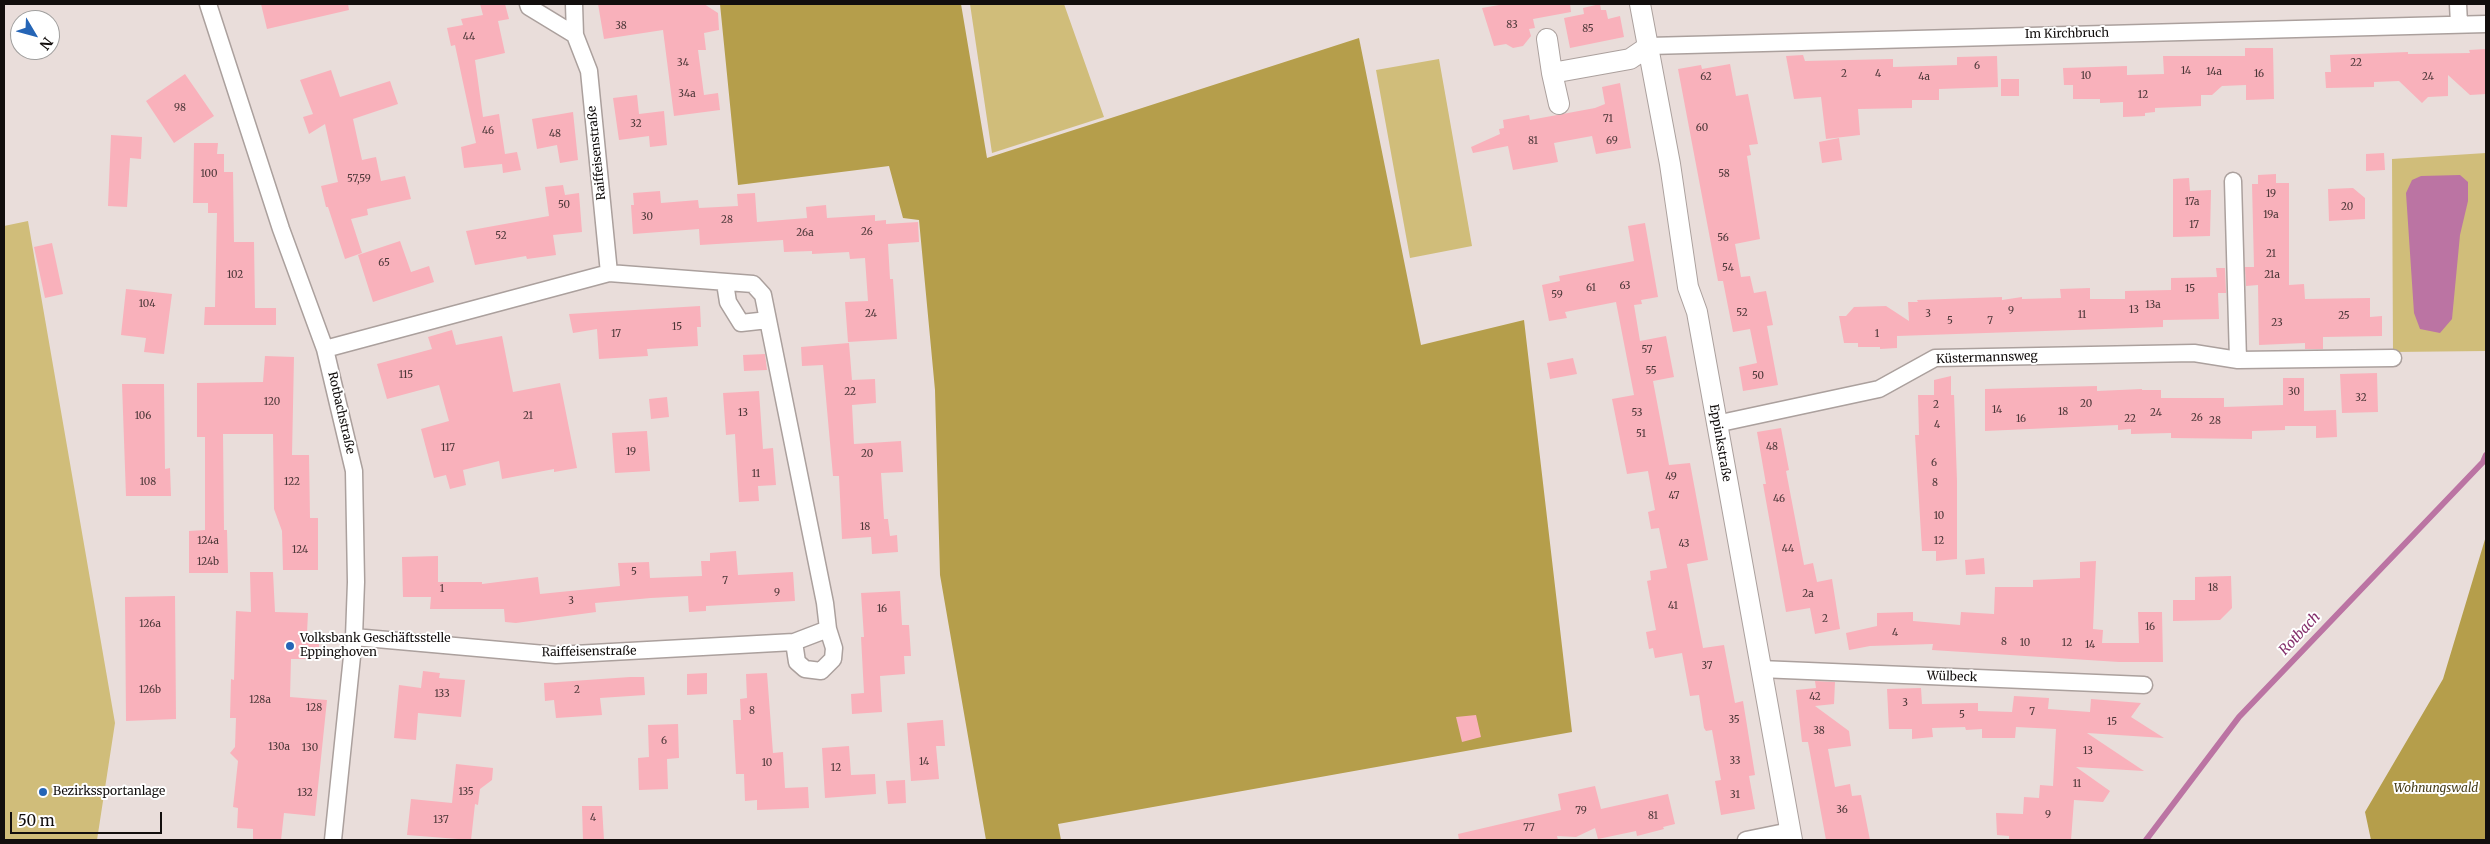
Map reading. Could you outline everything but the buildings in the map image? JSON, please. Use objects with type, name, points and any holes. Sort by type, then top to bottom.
[{"type":"street","name":"Rotbachstraße","points":[[208,4],[281,229],[326,349],[354,470],[356,582],[354,637],[333,840]]},
{"type":"street","points":[[528,4],[529,7],[575,35]]},
{"type":"street","name":"Raiffeisenstraße","points":[[574,4],[575,35],[589,71],[610,273]]},
{"type":"street","name":"Eppinkstraße","points":[[1640,4],[1670,164],[1688,287],[1697,312],[1791,836]]},
{"type":"street","points":[[2458,4],[2459,24]]},
{"type":"street","name":"Im Kirchbruch","points":[[1648,46],[2486,24]]},
{"type":"street","points":[[1547,39],[1559,104]]},
{"type":"street","points":[[1552,73],[1630,59],[1648,46]]},
{"type":"street","points":[[2233,181],[2238,360]]},
{"type":"street","points":[[326,349],[610,273],[753,284],[763,295],[834,654],[830,664],[821,671],[810,672],[801,666],[796,657],[794,642]]},
{"type":"street","points":[[725,283],[728,302],[741,323],[768,320]]},
{"type":"street","name":"Küstermannsweg","points":[[1716,424],[1879,388],[1935,358],[2194,353],[2238,360],[2392,358]]},
{"type":"street","name":"Raiffeisenstraße","points":[[354,637],[556,655],[794,642],[828,629]]},
{"type":"street","name":"Wülbeck","points":[[1760,669],[2144,685]]},
{"type":"street","points":[[1746,840],[1791,836]]},
{"type":"shaded area","points":[[970,4],[1064,4],[1104,117],[992,153]]},
{"type":"shaded area","points":[[1439,59],[1472,246],[1410,258],[1376,70]]},
{"type":"shaded area","points":[[2486,153],[2486,351],[2393,352],[2392,159]]},
{"type":"shaded area","points":[[2460,175],[2468,182],[2468,201],[2460,235],[2452,319],[2440,333],[2420,329],[2414,313],[2406,193],[2412,180],[2421,176]]},
{"type":"shaded area","points":[[28,221],[115,723],[97,840],[4,840],[4,226]]},
{"type":"green space","points":[[720,4],[961,4],[987,158],[1359,38],[1421,345],[1524,320],[1572,732],[1058,824],[1061,840],[986,840],[940,575],[935,390],[919,220],[903,218],[889,166],[738,185]]},
{"type":"green space","name":"Wohnungswald","points":[[2486,536],[2486,840],[2371,840],[2365,812],[2443,679]]},
{"type":"waterway","name":"Rotbach","points":[[2146,840],[2239,717],[2483,462],[2486,455]]},
{"type":"place","name":"Volksbank Geschäftsstelle Eppinghoven","points":[[290,646]]},
{"type":"place","name":"Bezirkssportanlage","points":[[43,792]]}]
